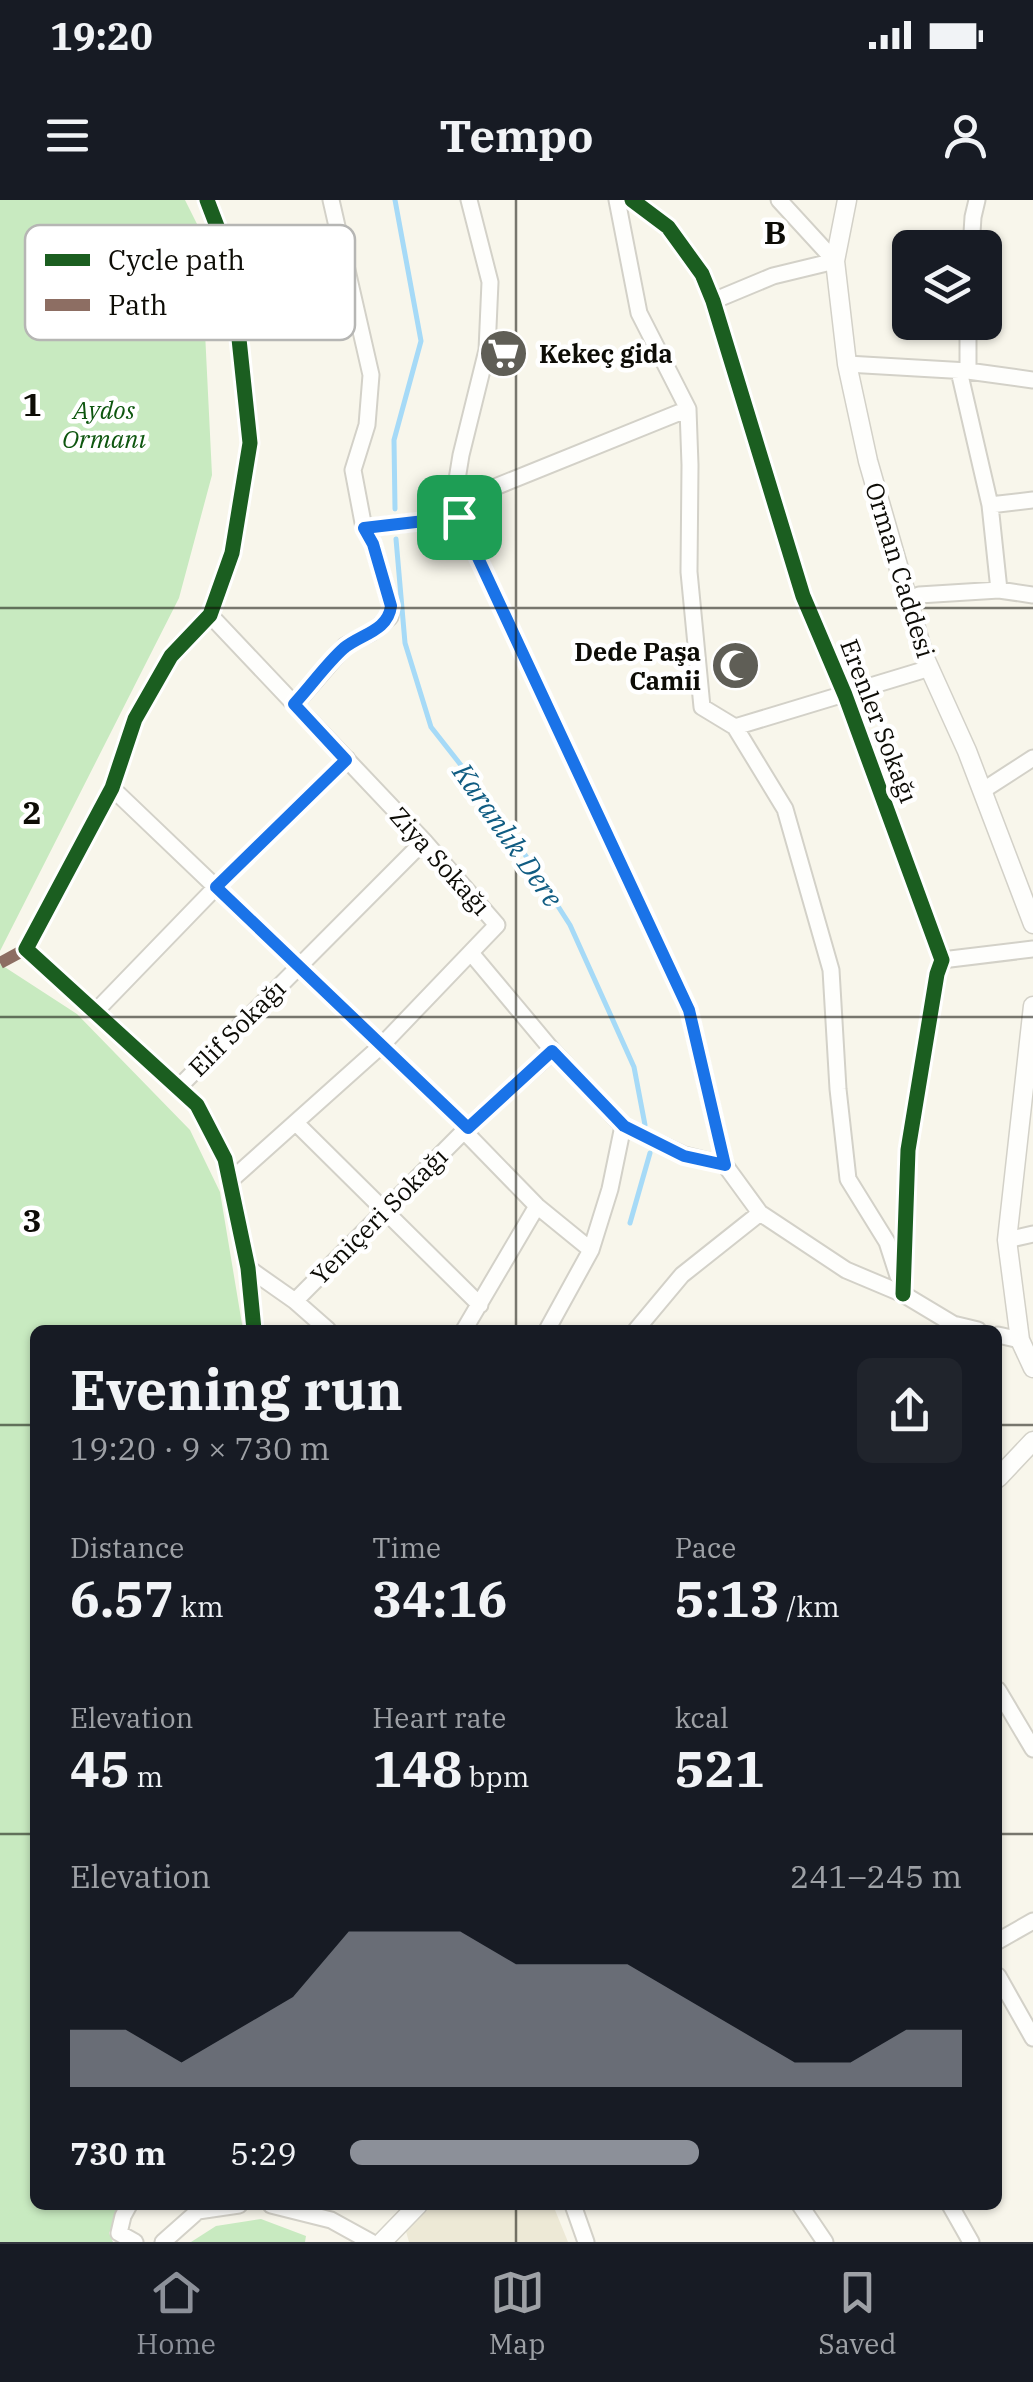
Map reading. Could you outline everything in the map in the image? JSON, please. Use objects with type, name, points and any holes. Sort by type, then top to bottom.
[{"type":"street","points":[[207,200],[216,225]]},
{"type":"street","points":[[330,200],[336,225]]},
{"type":"street","points":[[470,200],[490,282],[487,350],[461,455],[456,510],[689,1010],[725,1165],[760,1213],[846,1270],[903,1294],[945,1325]]},
{"type":"street","points":[[617,200],[640,313],[688,409],[689,572],[702,707],[735,727],[785,809],[830,970],[848,1179],[888,1242],[903,1294]]},
{"type":"street","name":"Erenler Sokağı","points":[[632,200],[668,227],[702,274],[803,596],[845,695],[942,960]]},
{"type":"street","points":[[713,301],[774,276],[835,261],[778,200]]},
{"type":"street","name":"Orman Caddesi","points":[[846,200],[835,261],[847,364],[868,461],[930,668],[1032,917]]},
{"type":"street","points":[[973,230],[977,200]]},
{"type":"street","points":[[294,704],[346,646],[372,632],[390,616],[391,606],[373,544],[364,528],[353,470],[368,425],[371,375],[355,305]]},
{"type":"street","points":[[239,340],[250,443],[232,553],[210,615],[172,656],[135,718],[112,788],[26,949],[196,1105],[225,1159],[248,1268],[254,1325]]},
{"type":"street","points":[[967,340],[964,371],[990,505],[1000,590]]},
{"type":"street","points":[[847,364],[964,371],[1033,380]]},
{"type":"street","points":[[364,528],[456,510],[688,409]]},
{"type":"street","points":[[990,505],[1033,500]]},
{"type":"street","points":[[908,602],[919,595],[1000,590],[1033,595]]},
{"type":"street","name":"Ziya Sokağı","points":[[210,615],[424,841],[497,925],[382,1044],[230,1182]]},
{"type":"street","points":[[735,727],[930,668]]},
{"type":"street","points":[[982,791],[1033,758]]},
{"type":"street","points":[[96,1011],[346,760]]},
{"type":"street","points":[[112,788],[382,1044],[537,1206],[591,1250]]},
{"type":"street","name":"Elif Sokağı","points":[[178,1088],[424,841]]},
{"type":"street","points":[[903,1294],[908,1150],[942,960],[1033,949]]},
{"type":"street","points":[[471,953],[552,1051],[624,1126],[684,1156],[725,1165]]},
{"type":"street","points":[[1033,1006],[1007,1240],[1020,1340],[1033,1368]]},
{"type":"street","name":"Yeniçeri Sokağı","points":[[295,1302],[466,1130],[552,1051]]},
{"type":"street","points":[[296,1124],[480,1305]]},
{"type":"street","points":[[550,1325],[591,1250],[624,1126]]},
{"type":"street","points":[[467,1325],[537,1206]]},
{"type":"street","points":[[640,1325],[682,1275],[760,1213]]},
{"type":"street","points":[[1007,1240],[1033,1234]]},
{"type":"street","points":[[248,1268],[322,1325]]},
{"type":"street","points":[[1002,1336],[1020,1340]]},
{"type":"street","points":[[1002,1474],[1033,1441]]},
{"type":"street","points":[[1002,1697],[1033,1749]]},
{"type":"street","points":[[1002,1939],[1033,1921]]},
{"type":"street","points":[[1002,1983],[1033,2038]]},
{"type":"street","points":[[126,2210],[119,2233],[135,2242]]},
{"type":"street","points":[[163,2242],[204,2210]]},
{"type":"street","points":[[291,2210],[331,2220],[371,2242]]},
{"type":"street","points":[[382,2242],[413,2210]]},
{"type":"street","points":[[574,2210],[586,2242]]},
{"type":"street","points":[[803,2210],[825,2242]]},
{"type":"street","points":[[953,2210],[972,2242]]},
{"type":"shaded area","points":[[426,2210],[555,2210],[568,2242],[409,2242],[405,2228]]},
{"type":"green space","name":"Aydos Ormanı","points":[[0,200],[185,200],[198,225],[25,225],[25,340],[205,340],[212,475],[179,598],[0,951]]},
{"type":"green space","points":[[0,964],[77,1014],[190,1130],[220,1192],[242,1325],[30,1325],[30,2210],[120,2210],[109,2233],[113,2242],[0,2242]]},
{"type":"green space","points":[[261,2219],[306,2236],[305,2242],[191,2242],[216,2226]]},
{"type":"waterway","name":"Karanlık Dere","points":[[395,200],[421,341],[394,440],[395,509]]},
{"type":"waterway","name":"Karanlık Dere","points":[[396,539],[405,643],[431,727],[497,811],[570,925],[634,1067],[645,1125]]},
{"type":"waterway","name":"Karanlık Dere","points":[[630,1223],[650,1153]]},
{"type":"marked path","points":[[0,963],[26,949]]},
{"type":"cycle path","points":[[207,200],[217,225]]},
{"type":"cycle path","points":[[632,200],[668,227],[702,274],[803,596],[845,695],[942,960],[908,1150],[903,1294]]},
{"type":"cycle path","points":[[239,340],[250,443],[232,553],[210,615],[171,656],[135,719],[112,788],[26,949],[197,1105],[225,1159],[248,1268],[254,1325]]},
{"type":"place","name":"Kekeç gida","points":[[504,354]]},
{"type":"place","name":"Dede Paşa Camii","points":[[736,666]]},
{"type":"route","points":[[459,517],[689,1010],[725,1165],[684,1156],[624,1126],[552,1051],[468,1128],[216,887],[346,760],[294,704],[346,646],[372,632],[390,616],[391,606],[373,544],[364,528],[459,517]]}]
